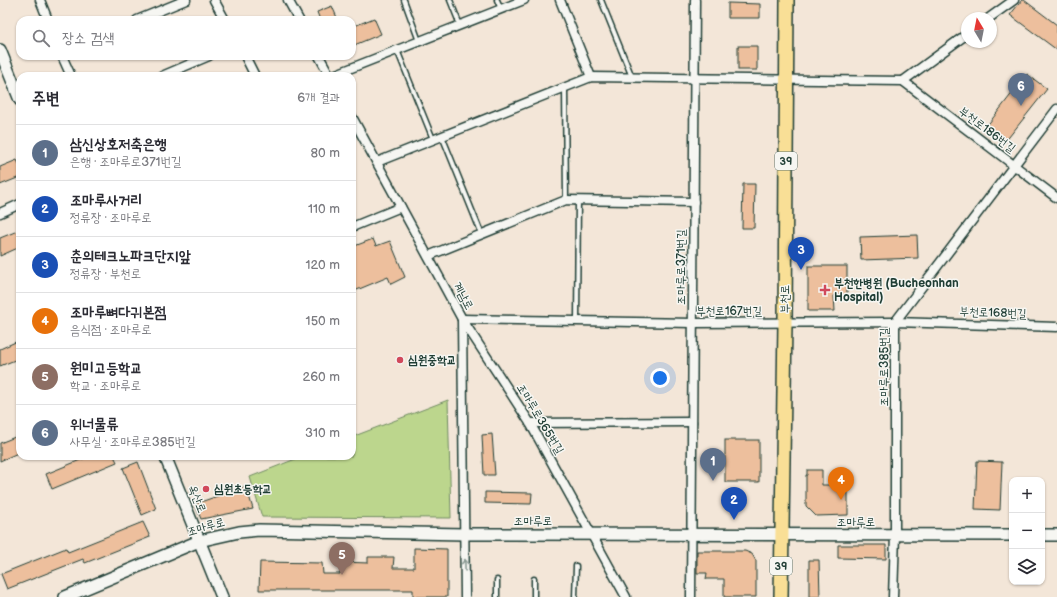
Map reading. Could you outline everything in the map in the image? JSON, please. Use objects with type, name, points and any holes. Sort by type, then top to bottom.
[{"type":"main road","name":"부천로","points":[[781,597],[785,323],[787,0]]},
{"type":"street","points":[[40,0],[46,16]]},
{"type":"street","points":[[147,16],[186,0]]},
{"type":"street","points":[[214,0],[223,16]]},
{"type":"street","points":[[288,0],[297,16]]},
{"type":"street","points":[[340,72],[524,0]]},
{"type":"street","points":[[560,0],[590,77]]},
{"type":"street","name":"조마루로371번길","points":[[691,597],[695,0]]},
{"type":"street","points":[[997,13],[1014,0]]},
{"type":"street","points":[[377,162],[590,77],[903,81],[961,38]]},
{"type":"street","points":[[0,50],[2,62],[16,92]]},
{"type":"street","points":[[64,60],[68,72]]},
{"type":"street","points":[[171,72],[200,60]]},
{"type":"street","points":[[246,60],[253,72]]},
{"type":"street","points":[[321,60],[328,72]]},
{"type":"street","name":"부천로186번길","points":[[903,81],[1057,198]]},
{"type":"street","name":"조마루로385번길","points":[[893,597],[895,535],[895,322],[1057,109]]},
{"type":"street","name":"계남로","points":[[356,124],[462,319],[465,597]]},
{"type":"street","points":[[428,256],[566,200],[694,202]]},
{"type":"street","points":[[0,213],[16,206]]},
{"type":"street","points":[[356,225],[401,207]]},
{"type":"street","name":"부천로167번길","points":[[462,319],[577,322],[785,323]]},
{"type":"street","name":"조마루로365번길","points":[[462,319],[530,422],[626,597]]},
{"type":"street","name":"부천로168번길","points":[[785,323],[895,322],[1057,327]]},
{"type":"street","points":[[530,422],[692,422]]},
{"type":"street","name":"옥산로","points":[[167,460],[222,597]]},
{"type":"street","name":"조마루로","points":[[65,597],[200,541],[239,532],[259,530],[464,534],[1009,535]]},
{"type":"street","points":[[1045,535],[1057,535]]},
{"type":"lane","points":[[404,0],[420,41]]},
{"type":"lane","points":[[450,0],[460,25]]},
{"type":"lane","points":[[497,0],[501,9]]},
{"type":"lane","points":[[601,0],[632,78]]},
{"type":"lane","points":[[397,50],[433,139]]},
{"type":"lane","points":[[565,87],[566,200]]},
{"type":"lane","points":[[442,136],[482,235]]},
{"type":"lane","points":[[577,322],[578,200]]},
{"type":"lane","points":[[575,597],[576,566]]},
{"type":"lane","points":[[534,579],[534,597]]},
{"type":"lane","points":[[497,580],[497,597]]},
{"type":"green space","points":[[448,400],[451,518],[262,517],[250,477],[293,460],[356,460],[356,435]]},
{"type":"building","points":[[1022,0],[1057,25],[1057,50],[1010,15]]},
{"type":"building","points":[[728,3],[760,4],[760,18],[728,18]]},
{"type":"building","points":[[332,6],[336,16],[318,16],[317,12]]},
{"type":"building","points":[[374,18],[381,34],[356,44],[356,25]]},
{"type":"building","points":[[738,46],[757,46],[757,70],[738,70]]},
{"type":"building","points":[[1027,74],[1047,89],[1005,142],[986,127]]},
{"type":"building","points":[[16,160],[16,179],[0,185],[0,167]]},
{"type":"building","points":[[743,184],[755,184],[754,228],[742,228]]},
{"type":"building","points":[[16,232],[16,249],[0,256],[0,238]]},
{"type":"building","points":[[917,235],[918,258],[861,260],[860,237]]},
{"type":"building","points":[[373,239],[376,246],[390,241],[405,277],[391,284],[388,277],[356,290],[356,245]]},
{"type":"building","points":[[808,266],[847,266],[847,295],[834,295],[835,311],[808,311]]},
{"type":"building","points":[[16,342],[16,360],[0,366],[0,349]]},
{"type":"building","points":[[492,434],[495,475],[484,475],[482,435]]},
{"type":"building","points":[[16,437],[16,454],[0,461],[0,443]]},
{"type":"building","points":[[725,440],[759,440],[759,482],[725,482]]},
{"type":"building","points":[[80,460],[116,460],[117,462],[52,489],[46,474]]},
{"type":"building","points":[[977,461],[1002,462],[1000,510],[975,509]]},
{"type":"building","points":[[138,462],[156,509],[142,515],[123,468]]},
{"type":"building","points":[[807,470],[822,470],[822,485],[848,485],[848,515],[816,516],[806,506]]},
{"type":"building","points":[[246,486],[253,509],[201,519],[195,504]]},
{"type":"building","points":[[485,492],[532,493],[531,504],[485,503]]},
{"type":"building","points":[[143,522],[150,537],[85,563],[83,559],[7,589],[1,574],[66,548],[68,552]]},
{"type":"building","points":[[838,545],[886,545],[886,559],[838,558]]},
{"type":"building","points":[[414,548],[447,549],[447,597],[413,597],[413,590],[259,590],[260,562],[322,563],[323,574],[340,574],[341,562],[368,563],[368,557],[394,557],[393,568],[414,568]]},
{"type":"building","points":[[697,551],[745,551],[752,554],[756,561],[756,597],[724,597],[724,579],[706,579],[707,573],[697,573]]},
{"type":"building","points":[[809,560],[819,560],[820,597],[809,597]]},
{"type":"place","name":"위너물류","points":[[1021,106]]},
{"type":"place","name":"춘의테크노파크단지앞","points":[[801,270]]},
{"type":"place","name":"부천한병원 (Bucheonhan Hospital)","points":[[825,290]]},
{"type":"place","name":"심원중학교","points":[[400,360]]},
{"type":"place","name":"삼신상호저축은행","points":[[713,481]]},
{"type":"place","name":"심원초등학교","points":[[206,489]]},
{"type":"place","name":"조마루뼈다귀본점","points":[[841,500]]},
{"type":"place","name":"조마루사거리","points":[[734,520]]},
{"type":"place","name":"원미고등학교","points":[[342,575]]}]
